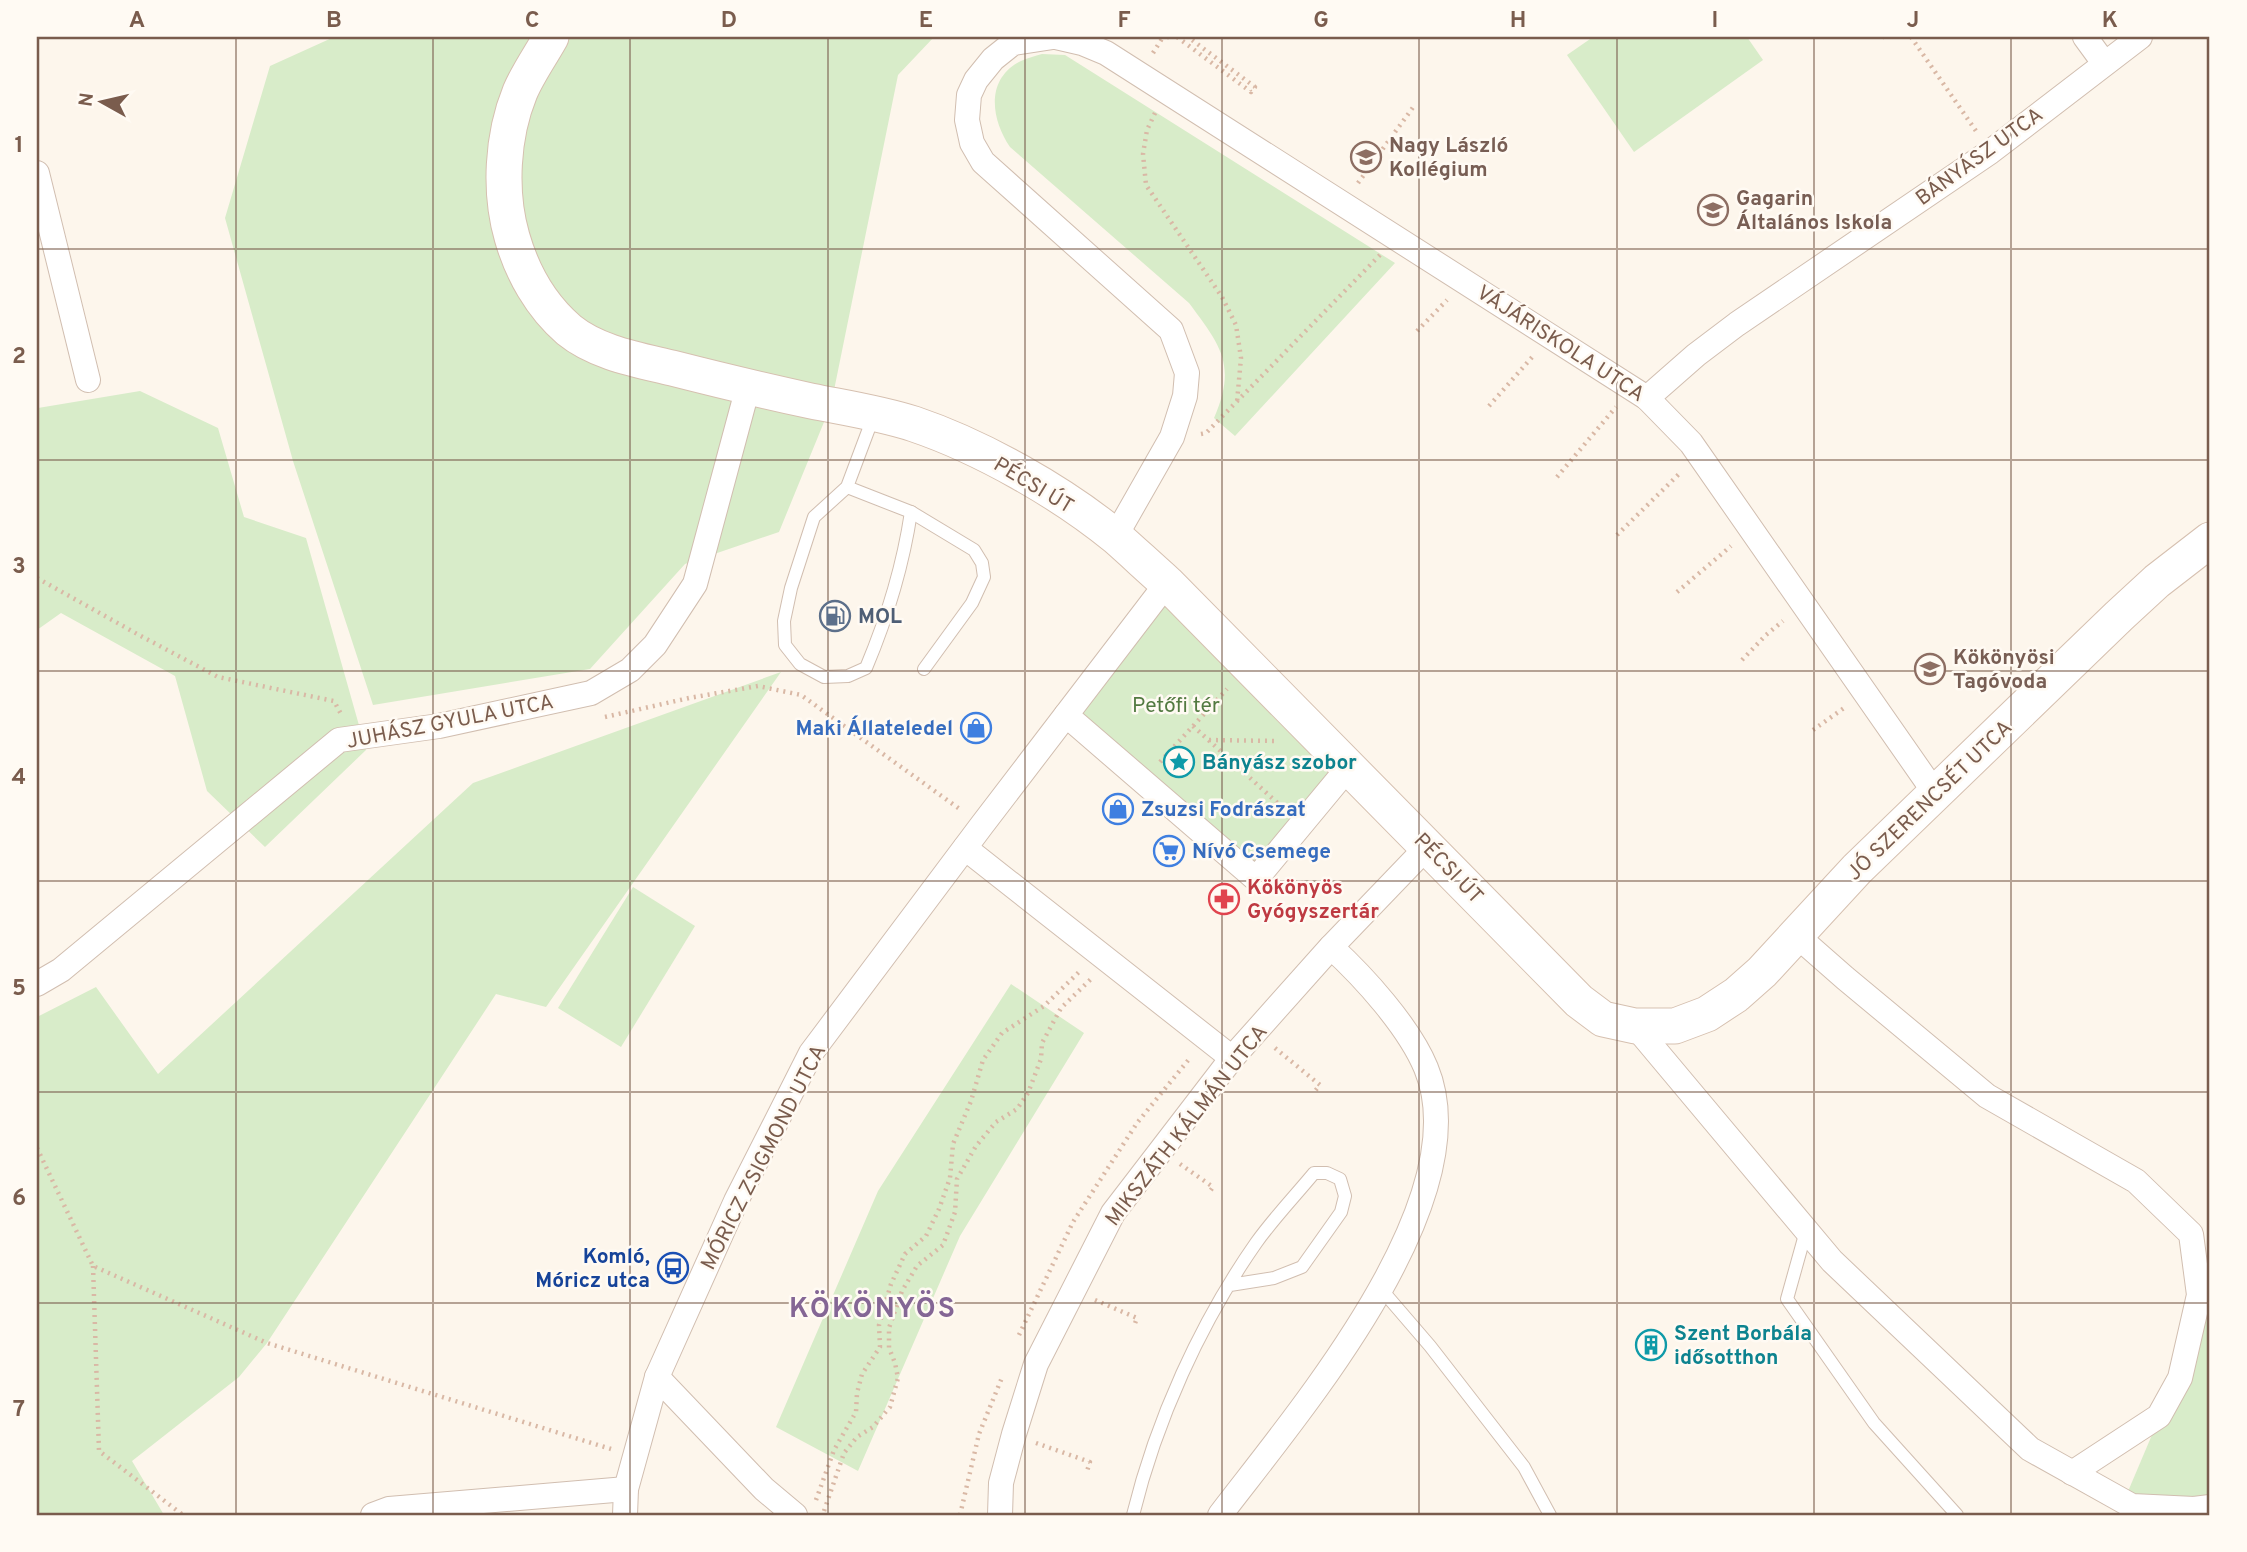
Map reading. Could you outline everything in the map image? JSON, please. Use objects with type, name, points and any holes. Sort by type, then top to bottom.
[{"type":"main road","name":"PÉCSI ÚT","points":[[551,37],[520,92],[508,132],[504,176],[507,220],[526,276],[547,307],[570,331],[594,344],[632,358],[748,387],[875,413],[915,425],[967,446],[1044,487],[1115,537],[1167,583],[1579,1001],[1603,1019],[1635,1026]]},
{"type":"main road","name":"JÓ SZERENCSÉT UTCA","points":[[1635,1026],[1675,1026],[1706,1014],[1736,995],[1762,972],[1857,869],[1935,793],[2157,581],[2210,540]]},
{"type":"street","name":"VÁJÁRISKOLA UTCA","points":[[1115,537],[1172,437],[1185,396],[1187,373],[1171,330],[983,162],[972,143],[967,120],[970,95],[976,80],[993,59],[1013,43],[1054,37],[1082,43],[1106,53],[1641,393],[1690,443],[1935,793]]},
{"type":"street","points":[[2085,37],[2104,63]]},
{"type":"street","name":"BÁNYÁSZ UTCA","points":[[1641,393],[1737,324],[1990,152],[2140,37]]},
{"type":"street","points":[[37,173],[88,380]]},
{"type":"street","name":"JUHÁSZ GYULA UTCA","points":[[37,984],[61,970],[339,740],[439,726],[591,693],[630,670],[655,645],[695,584],[748,387]]},
{"type":"street","name":"MÓRICZ ZSIGMOND UTCA","points":[[625,1515],[625,1489],[657,1377],[736,1201],[811,1053],[1167,583]]},
{"type":"street","points":[[1066,715],[1256,879],[1348,768]]},
{"type":"street","name":"MIKSZÁTH KÁLMÁN UTCA","points":[[1000,1515],[1001,1483],[1036,1364],[1113,1213],[1232,1058],[1331,947],[1427,846]]},
{"type":"street","points":[[965,848],[1232,1058]]},
{"type":"street","points":[[1796,934],[1987,1096],[2136,1181],[2191,1234],[2199,1295],[2180,1378],[2158,1416],[2072,1473]]},
{"type":"street","points":[[1220,1515],[1334,1362],[1381,1289],[1412,1229],[1426,1192],[1436,1136],[1436,1113],[1426,1068],[1380,997],[1331,947]]},
{"type":"street","points":[[1635,1026],[1832,1261],[2030,1449],[2132,1506],[2194,1509],[2210,1507]]},
{"type":"street","points":[[657,1377],[764,1489],[805,1510]]},
{"type":"street","points":[[373,1515],[389,1509],[625,1489]]},
{"type":"lane","points":[[875,413],[847,487],[814,517],[791,588],[784,621],[785,645],[800,664],[824,677],[848,676],[866,668],[905,551],[911,512]]},
{"type":"lane","points":[[847,487],[911,512],[974,551],[982,563],[984,577],[972,603],[924,669]]},
{"type":"lane","points":[[1133,1515],[1167,1410],[1193,1352],[1230,1285],[1257,1242],[1314,1173],[1340,1178],[1345,1196],[1341,1212],[1302,1267],[1274,1278],[1230,1285]]},
{"type":"lane","points":[[1806,1231],[1787,1299],[1874,1423],[1957,1515]]},
{"type":"lane","points":[[1381,1289],[1430,1346],[1524,1466],[1549,1515]]},
{"type":"path","points":[[1177,37],[1251,92],[1255,87],[1188,37]]},
{"type":"path","points":[[1911,37],[1965,115]]},
{"type":"path","points":[[1166,92],[1147,130],[1143,154],[1146,185],[1222,297],[1236,325],[1241,358],[1237,402]]},
{"type":"path","points":[[1343,204],[1414,106]]},
{"type":"path","points":[[1172,437],[1206,433],[1397,238]]},
{"type":"path","points":[[1417,331],[1464,281]]},
{"type":"path","points":[[1489,406],[1551,336]]},
{"type":"path","points":[[1557,477],[1604,420],[1641,393]]},
{"type":"path","points":[[1617,535],[1698,455]]},
{"type":"path","points":[[1677,592],[1751,530]]},
{"type":"path","points":[[37,578],[218,677],[334,701],[355,738]]},
{"type":"path","points":[[1742,660],[1766,635],[1803,605]]},
{"type":"path","points":[[1143,781],[1248,666]]},
{"type":"path","points":[[596,719],[758,686],[801,695],[982,825]]},
{"type":"path","points":[[1813,730],[1865,693]]},
{"type":"path","points":[[1193,726],[1301,825]]},
{"type":"path","points":[[1209,740],[1278,741]]},
{"type":"path","points":[[805,1510],[856,1412],[862,1374],[880,1347],[879,1325],[891,1284],[905,1254],[926,1236],[939,1209],[950,1178],[953,1144],[991,1045],[1002,1033],[1044,1006],[1103,957]]},
{"type":"path","points":[[824,1511],[844,1453],[858,1437],[873,1427],[890,1406],[898,1378],[889,1348],[889,1328],[902,1291],[917,1266],[943,1245],[955,1212],[957,1179],[976,1146],[996,1122],[1017,1109],[1028,1093],[1041,1059],[1042,1043],[1062,1008],[1103,957]]},
{"type":"path","points":[[1266,1041],[1320,1085],[1315,1091]]},
{"type":"path","points":[[37,1148],[93,1266],[99,1451],[183,1515]]},
{"type":"path","points":[[1170,1158],[1213,1187],[1208,1194]]},
{"type":"path","points":[[93,1266],[267,1343],[635,1456]]},
{"type":"path","points":[[1084,1295],[1137,1318],[1133,1326]]},
{"type":"path","points":[[1026,1439],[1090,1462],[1087,1471]]},
{"type":"green space","points":[[334,37],[934,37],[898,75],[831,405],[779,532],[685,564],[590,669],[373,705],[293,461],[225,218],[270,66]]},
{"type":"green space","points":[[1593,37],[1747,37],[1763,60],[1634,152],[1567,55]]},
{"type":"green space","points":[[1042,54],[1065,55],[1395,263],[1235,436],[1214,418],[1221,400],[1225,370],[1217,344],[1189,303],[1010,147],[1004,136],[995,100],[1001,78],[1021,61]]},
{"type":"green space","points":[[140,391],[218,428],[244,517],[306,538],[366,750],[265,847],[207,791],[175,676],[61,613],[37,630],[38,408]]},
{"type":"green space","name":"Petőfi tér","points":[[1167,583],[1348,768],[1256,879],[1066,715]]},
{"type":"green space","points":[[781,672],[546,1007],[496,994],[267,1343],[239,1377],[132,1461],[164,1515],[37,1515],[37,1017],[96,987],[158,1074],[473,783]]},
{"type":"green space","points":[[633,887],[695,926],[621,1047],[558,1008]]},
{"type":"green space","points":[[1011,984],[1084,1033],[960,1236],[858,1471],[776,1427],[878,1191]]},
{"type":"green space","points":[[2210,1298],[2210,1515],[2118,1515]]},
{"type":"place","name":"Nagy László Kollégium","points":[[1366,157]]},
{"type":"place","name":"Gagarin Általános Iskola","points":[[1713,210]]},
{"type":"place","name":"MOL","points":[[835,616]]},
{"type":"place","name":"Kökönyösi Tagóvoda","points":[[1930,669]]},
{"type":"place","name":"Maki Állateledel","points":[[976,728]]},
{"type":"place","name":"Bányász szobor","points":[[1179,762]]},
{"type":"place","name":"Zsuzsi Fodrászat","points":[[1118,809]]},
{"type":"place","name":"Nívó Csemege","points":[[1169,851]]},
{"type":"place","name":"Kökönyös Gyógyszertár","points":[[1224,899]]},
{"type":"place","name":"Komló, Móricz utca","points":[[673,1268]]},
{"type":"place","name":"Szent Borbála idősotthon","points":[[1651,1345]]},
{"type":"district","name":"KÖKÖNYÖS","points":[[873,1307]]}]
